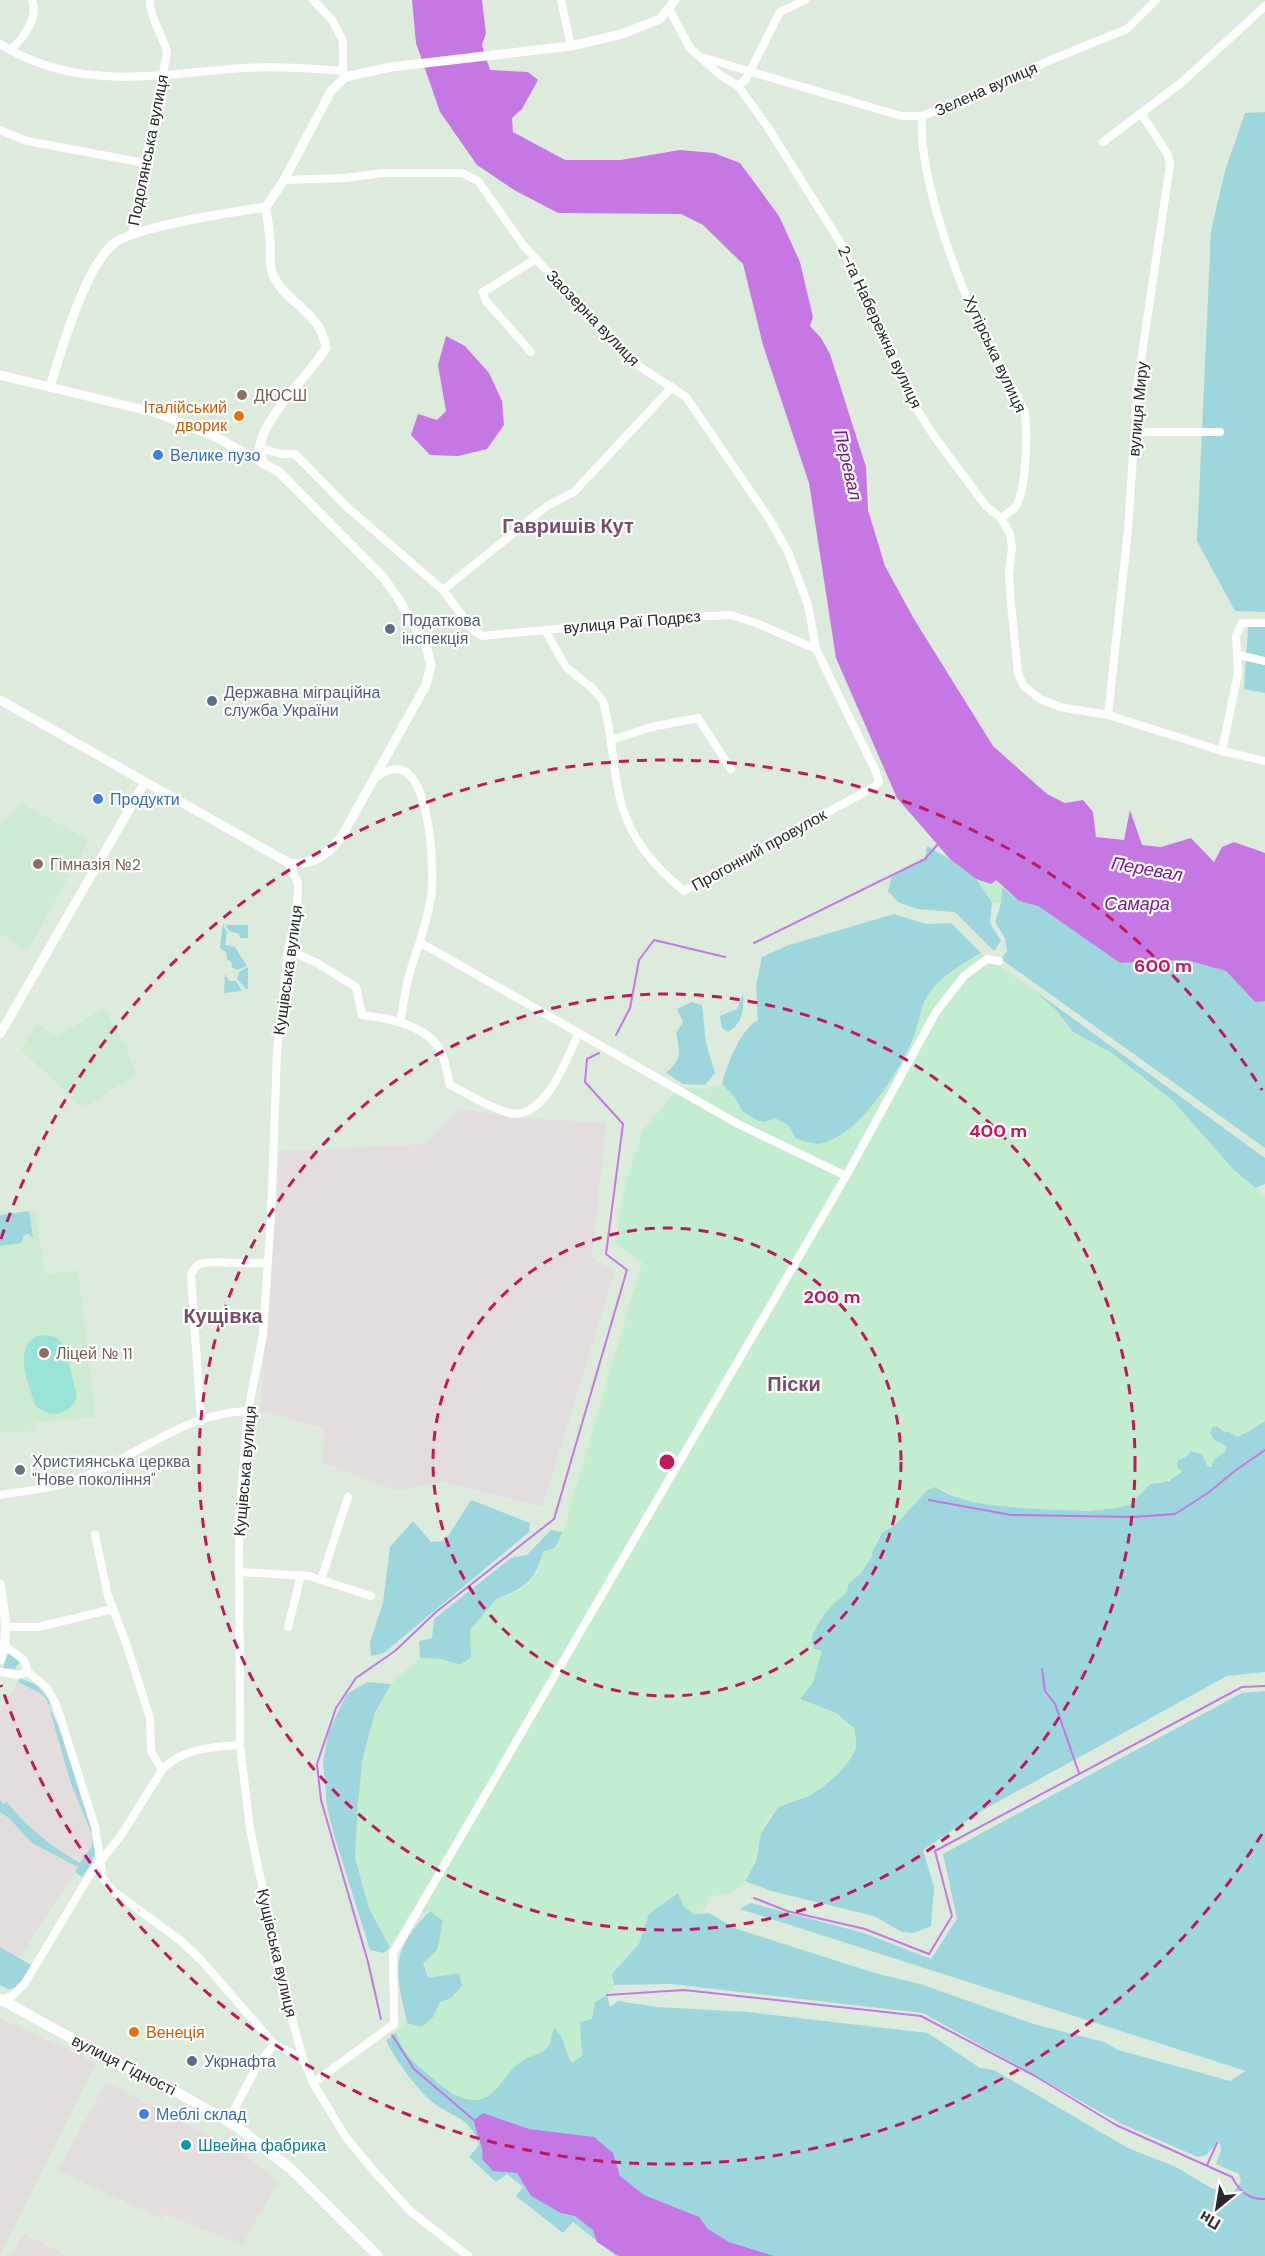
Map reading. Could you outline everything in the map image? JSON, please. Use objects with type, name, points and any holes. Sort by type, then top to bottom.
[{"type":"main road","name":"вулиця Гідності","points":[[0,2000],[228,2121],[291,2169],[378,2256]]},
{"type":"street","points":[[10,50],[24,36],[32,13],[32,0]]},
{"type":"street","name":"Подолянська вулиця","points":[[50,387],[64,338],[96,270],[113,244],[132,236],[167,53],[164,39],[150,14],[150,0]]},
{"type":"street","points":[[263,462],[259,448],[279,407],[304,379],[326,348],[324,334],[310,313],[274,276],[270,262],[271,241],[266,207],[284,180],[331,91],[344,74],[343,41],[332,20],[313,0]]},
{"type":"street","points":[[561,0],[571,46]]},
{"type":"street","points":[[738,86],[746,79],[749,69],[780,12],[805,0]]},
{"type":"street","name":"Зелена вулиця","points":[[698,56],[749,69],[874,109],[901,116],[922,116],[983,94],[1048,61],[1127,29],[1156,0]]},
{"type":"street","name":"2-га Набережна вулиця","points":[[344,74],[571,46],[645,27],[660,19],[672,4]]},
{"type":"street","name":"2-га Набережна вулиця","points":[[672,4],[678,28],[698,56],[738,86],[840,242],[911,399],[934,436],[986,506],[1001,518],[1010,534],[1011,603],[1018,673],[1023,685],[1040,699],[1060,707],[1108,715],[1222,751],[1265,761]]},
{"type":"street","points":[[1103,142],[1223,47],[1265,6]]},
{"type":"street","points":[[0,44],[69,74],[88,77],[161,75],[245,68],[344,74]]},
{"type":"street","name":"вулиця Миру","points":[[1108,715],[1136,432],[1138,381],[1170,165],[1168,155],[1141,113]]},
{"type":"street","name":"Хутірська вулиця","points":[[922,116],[921,138],[926,168],[946,239],[986,340],[1024,412],[1026,425],[1022,491],[1015,508],[1001,518]]},
{"type":"street","points":[[0,130],[27,141],[145,163]]},
{"type":"street","name":"Заозерна вулиця","points":[[284,180],[345,178],[383,173],[462,173],[478,181],[536,259],[639,366],[672,387],[692,405],[788,552],[808,605],[816,649]]},
{"type":"street","points":[[132,236],[201,218],[266,207]]},
{"type":"street","points":[[531,352],[486,301],[483,292],[536,259]]},
{"type":"street","points":[[0,375],[157,413],[216,437],[279,472],[383,577],[414,621],[426,646],[431,665],[426,685],[333,849],[309,862],[289,863],[0,700]]},
{"type":"street","points":[[259,448],[282,454],[295,454],[363,522],[443,590],[547,506],[574,492],[672,387]]},
{"type":"street","points":[[1136,432],[1220,432]]},
{"type":"street","name":"вулиця Раї Подрєз","points":[[443,590],[454,607],[482,636],[731,615],[816,649]]},
{"type":"street","points":[[1222,751],[1239,655],[1236,636],[1239,625],[1265,622]]},
{"type":"street","name":"Прогонний провулок","points":[[545,630],[566,667],[592,688],[603,701],[622,806],[632,832],[664,874],[684,891],[874,787],[879,782],[816,649]]},
{"type":"street","points":[[1239,655],[1265,661]]},
{"type":"street","points":[[611,740],[652,727],[698,718],[731,769]]},
{"type":"street","points":[[374,778],[392,769],[403,771],[412,777],[422,798],[433,855],[431,894],[421,943],[410,972],[400,1021]]},
{"type":"street","points":[[0,1034],[145,782]]},
{"type":"street","name":"Кущівська вулиця","points":[[289,863],[298,883],[297,913],[288,950],[277,1053],[263,1335],[248,1412],[239,1519],[240,1745],[250,1829],[262,1890],[303,2059],[313,2084],[345,2136],[410,2211],[468,2256]]},
{"type":"street","points":[[421,943],[738,1124],[846,1176]]},
{"type":"street","points":[[288,950],[317,963],[356,987],[362,1015],[400,1021],[425,1035],[441,1051],[450,1085],[512,1113],[526,1113],[541,1103],[565,1063],[578,1034]]},
{"type":"street","points":[[313,2084],[394,2024],[393,1953],[846,1176],[936,1012],[971,970],[987,960],[999,961]]},
{"type":"street","points":[[201,1421],[191,1275],[196,1266],[203,1263],[267,1262]]},
{"type":"street","points":[[0,1495],[72,1482],[164,1436],[201,1421],[232,1412],[248,1412]]},
{"type":"street","points":[[321,1580],[348,1497]]},
{"type":"street","points":[[95,1535],[113,1609],[150,1718],[151,1751],[162,1770]]},
{"type":"street","points":[[239,1572],[301,1575],[371,1596]]},
{"type":"street","points":[[288,1627],[301,1575]]},
{"type":"street","points":[[0,1584],[6,1627],[5,1646],[0,1660]]},
{"type":"street","points":[[6,1627],[38,1628],[113,1609]]},
{"type":"street","points":[[5,1646],[24,1660],[28,1672],[47,1688],[56,1704],[95,1827],[103,1878],[112,1890],[194,1953],[274,2044],[303,2059]]},
{"type":"street","points":[[0,1672],[18,1675],[28,1672]]},
{"type":"street","points":[[0,2000],[12,1996],[25,1983],[99,1861],[123,1834],[162,1770],[179,1757],[203,1748],[240,1745]]},
{"type":"street","points":[[228,2121],[257,2066],[274,2044]]},
{"type":"shaded area","points":[[1265,112],[1265,612],[1235,611],[1197,541],[1211,231],[1225,171],[1245,113]]},
{"type":"shaded area","points":[[1248,626],[1265,627],[1265,693],[1244,689]]},
{"type":"shaded area","name":"Гімназія №2","points":[[21,803],[89,840],[28,950],[0,934],[0,827]]},
{"type":"shaded area","points":[[927,846],[950,859],[976,879],[992,902],[990,923],[1001,941],[994,951],[955,912],[917,909],[898,902],[888,891],[892,875],[925,859]]},
{"type":"shaded area","points":[[1002,887],[1019,901],[1038,906],[1120,963],[1186,960],[1226,971],[1255,1002],[1265,1001],[1265,1148],[1001,959],[1007,951],[1005,938],[995,922],[1001,903]]},
{"type":"shaded area","points":[[894,914],[926,924],[951,923],[981,953],[945,977],[928,995],[915,1034],[887,1086],[862,1118],[847,1131],[833,1140],[818,1144],[796,1139],[788,1125],[763,1122],[746,1115],[722,1084],[731,1058],[746,1030],[758,1020],[756,986],[762,957],[789,945]]},
{"type":"shaded area","points":[[223,924],[227,932],[225,945],[235,947],[247,966],[237,970],[232,967],[231,961],[227,960],[226,952],[220,948]]},
{"type":"shaded area","points":[[226,925],[248,925],[248,938],[240,938],[239,934],[229,931]]},
{"type":"shaded area","points":[[248,967],[248,989],[246,989],[237,979],[239,972]]},
{"type":"shaded area","points":[[225,974],[229,981],[236,981],[242,991],[224,993]]},
{"type":"shaded area","points":[[1031,988],[1265,1158],[1265,1184],[1255,1188],[1233,1170],[1173,1101],[1113,1054],[1073,1032],[1056,1010]]},
{"type":"shaded area","points":[[743,993],[742,1015],[737,1024],[728,1032],[722,1028],[720,1016],[737,1009]]},
{"type":"shaded area","points":[[692,1002],[702,1005],[706,1043],[715,1073],[705,1085],[683,1084],[666,1073],[675,1064],[678,1055],[679,1045],[676,1033],[683,1022],[677,1009]]},
{"type":"shaded area","points":[[104,1008],[130,1053],[128,1055],[137,1074],[83,1108],[21,1050],[37,1024],[58,1036]]},
{"type":"shaded area","points":[[459,1108],[511,1117],[606,1123],[592,1258],[615,1271],[542,1507],[442,1482],[397,1491],[323,1463],[324,1429],[260,1410],[280,1151],[427,1144]]},
{"type":"shaded area","name":"Ліцей № 11","points":[[35,1210],[45,1274],[78,1270],[96,1418],[36,1422],[36,1431],[0,1433],[0,1215]]},
{"type":"shaded area","points":[[29,1211],[33,1238],[29,1234],[24,1235],[21,1243],[0,1246],[0,1215]]},
{"type":"shaded area","points":[[37,1336],[53,1337],[60,1340],[65,1347],[77,1397],[64,1412],[52,1414],[35,1405],[26,1377],[24,1358],[29,1342]]},
{"type":"shaded area","points":[[1265,1421],[1265,1672],[1227,1676],[983,1810],[923,1850],[934,1887],[931,1926],[914,1933],[902,1932],[874,1916],[771,1891],[745,1881],[756,1861],[761,1833],[778,1807],[811,1795],[856,1748],[854,1728],[836,1713],[800,1699],[813,1682],[821,1651],[814,1649],[811,1638],[826,1613],[847,1592],[848,1584],[861,1573],[882,1533],[896,1524],[928,1489],[935,1487],[952,1496],[992,1505],[1089,1511],[1129,1505],[1150,1484],[1170,1481],[1177,1467],[1176,1461],[1187,1456],[1190,1451],[1202,1454],[1208,1467],[1226,1446],[1214,1440],[1210,1433],[1212,1427],[1217,1426],[1223,1431],[1244,1434]]},
{"type":"shaded area","points":[[471,1500],[530,1523],[529,1532],[384,1653],[371,1656],[370,1642],[383,1603],[390,1547],[413,1521],[431,1542],[445,1541]]},
{"type":"shaded area","points":[[551,1530],[563,1532],[555,1548],[543,1552],[536,1570],[527,1583],[496,1599],[471,1658],[460,1665],[441,1659],[420,1658],[419,1641],[432,1638],[434,1619],[511,1558],[527,1555]]},
{"type":"shaded area","points":[[9,1651],[20,1661],[15,1669],[3,1668]]},
{"type":"shaded area","points":[[20,1678],[37,1685],[50,1700],[49,1706],[61,1732],[95,1835],[94,1858],[82,1877],[75,1872],[78,1867],[32,1843],[9,1818],[0,1812],[0,1800],[3,1804],[7,1802],[40,1836],[80,1863],[92,1846],[93,1837],[70,1781],[47,1700],[43,1695],[18,1682]]},
{"type":"shaded area","points":[[18,1682],[43,1695],[47,1700],[70,1781],[93,1837],[92,1846],[19,1958],[0,1947],[0,1712]]},
{"type":"shaded area","points":[[367,1682],[391,1684],[375,1713],[363,1758],[355,1857],[369,1908],[390,1947],[384,1953],[370,1950],[327,1807],[323,1761],[329,1730],[347,1694]]},
{"type":"shaded area","points":[[1265,1691],[1265,2256],[616,2256],[573,2222],[563,2233],[516,2196],[523,2187],[507,2174],[496,2182],[469,2157],[479,2145],[470,2127],[423,2093],[405,2071],[386,2041],[407,2023],[398,1976],[401,1951],[407,1939],[430,1911],[712,1879],[705,1908],[697,1914],[709,1913],[734,1928],[878,1974],[920,1984],[1034,2024],[1104,2042],[1118,2050],[1230,2081],[1246,2071],[740,1909],[751,1903],[864,1933],[931,1959],[957,1919],[943,1854],[1242,1693]],"holes":[[[672,1984],[923,2013],[1122,2124],[1198,2157],[1206,2155],[1219,2141],[1221,2150],[1216,2164],[1239,2174],[1241,2182],[1233,2193],[1213,2189],[1176,2167],[1128,2148],[994,2070],[980,2068],[928,2033],[747,2012],[657,2007],[618,2001],[610,2007],[607,1995],[614,1985]]]},
{"type":"shaded area","points":[[0,1947],[33,1966],[17,1988],[8,1989],[0,1985]]},
{"type":"shaded area","points":[[0,2018],[96,2063],[0,2255]]},
{"type":"shaded area","points":[[106,2082],[246,2156],[278,2182],[242,2245],[164,2214],[162,2219],[58,2170]]},
{"type":"shaded area","points":[[24,2234],[68,2256],[11,2256]]},
{"type":"sand","points":[[976,879],[991,884],[996,880],[1002,887],[1001,903],[992,902]]},
{"type":"sand","points":[[981,953],[1031,988],[1056,1010],[1073,1032],[1113,1054],[1173,1101],[1233,1169],[1265,1196],[1265,1421],[1238,1437],[1217,1426],[1212,1427],[1210,1433],[1214,1440],[1226,1446],[1226,1451],[1213,1460],[1212,1467],[1208,1467],[1202,1454],[1190,1451],[1187,1456],[1177,1461],[1177,1467],[1182,1471],[1178,1475],[1149,1485],[1130,1504],[1118,1508],[1051,1510],[982,1504],[964,1500],[935,1487],[928,1489],[896,1524],[882,1533],[873,1547],[872,1557],[861,1573],[848,1584],[847,1592],[826,1613],[811,1638],[814,1649],[822,1651],[813,1682],[800,1699],[836,1713],[854,1729],[856,1747],[849,1760],[837,1775],[815,1793],[778,1807],[768,1817],[750,1874],[741,1885],[728,1893],[708,1896],[705,1908],[695,1915],[684,1907],[678,1893],[649,1914],[639,1944],[612,1974],[614,1985],[607,1995],[595,2002],[592,2019],[580,2022],[582,2056],[572,2063],[561,2036],[555,2028],[546,2048],[518,2064],[493,2092],[477,2100],[469,2100],[453,2094],[414,2062],[402,2047],[395,2031],[407,2023],[422,2027],[433,2017],[440,2002],[451,1998],[462,1986],[459,1973],[428,1978],[423,1963],[437,1950],[443,1921],[430,1911],[410,1913],[390,1947],[369,1908],[355,1857],[363,1758],[375,1713],[391,1684],[420,1658],[441,1659],[460,1665],[471,1658],[470,1630],[496,1599],[522,1589],[538,1572],[543,1552],[555,1548],[563,1532],[642,1262],[615,1243],[626,1181],[643,1130],[679,1087],[705,1089],[722,1084],[734,1096],[743,1112],[762,1123],[775,1118],[788,1125],[796,1139],[810,1143],[818,1144],[833,1140],[848,1131],[862,1118],[888,1086],[914,1039],[923,1005],[933,988],[952,971]]},
{"type":"water","name":"Самара","points":[[412,0],[482,0],[486,33],[482,45],[490,70],[528,72],[538,80],[522,109],[512,118],[513,132],[565,160],[621,160],[680,150],[714,153],[740,163],[779,216],[800,262],[813,317],[810,326],[821,338],[830,354],[866,467],[868,510],[885,566],[914,619],[993,746],[1047,794],[1065,803],[1083,800],[1093,812],[1096,837],[1124,840],[1130,810],[1142,845],[1161,847],[1191,838],[1214,862],[1222,847],[1234,842],[1265,853],[1265,1001],[1255,1002],[1226,971],[1186,960],[1120,963],[1038,906],[1019,901],[996,880],[991,884],[976,879],[950,859],[897,798],[836,658],[809,483],[763,345],[743,264],[703,225],[681,214],[558,213],[514,190],[477,165],[440,112],[416,43]]},
{"type":"water","points":[[446,336],[465,346],[489,373],[502,401],[504,425],[487,449],[458,456],[430,455],[411,435],[418,414],[437,420],[446,411],[438,365]]},
{"type":"water","points":[[483,2113],[529,2129],[594,2137],[613,2153],[620,2176],[644,2195],[699,2217],[708,2229],[729,2242],[774,2256],[619,2256],[597,2242],[593,2230],[575,2216],[561,2213],[531,2196],[517,2173],[493,2171],[482,2159],[483,2154],[474,2120]]},
{"type":"waterway","points":[[754,943],[925,859],[938,844]]},
{"type":"waterway","points":[[616,1035],[630,1008],[639,960],[654,940],[725,957]]},
{"type":"waterway","points":[[381,2019],[368,1962],[321,1800],[317,1764],[336,1708],[356,1678],[395,1651],[436,1612],[554,1519],[627,1270],[606,1254],[623,1124],[585,1082],[587,1059],[599,1053]]},
{"type":"waterway","points":[[929,1500],[1011,1515],[1134,1517],[1175,1514],[1208,1493],[1265,1450]]},
{"type":"waterway","points":[[1042,1669],[1045,1691],[1055,1704],[1079,1773]]},
{"type":"waterway","points":[[754,1898],[787,1911],[865,1929],[929,1954],[952,1916],[935,1851],[1242,1687],[1265,1686]]},
{"type":"waterway","points":[[607,1995],[684,1990],[921,2016],[1035,2076],[1116,2125],[1232,2177],[1241,2190],[1249,2196],[1265,2199]]},
{"type":"waterway","points":[[392,2035],[414,2069],[475,2121]]},
{"type":"waterway","points":[[1207,2165],[1217,2143]]},
{"type":"place","name":"ДЮСШ","points":[[242,395]]},
{"type":"place","name":"Італійський дворик","points":[[239,416]]},
{"type":"place","name":"Велике пузо","points":[[158,455]]},
{"type":"place","name":"Податкова інспекція","points":[[390,629]]},
{"type":"place","name":"Державна міграційна служба України","points":[[212,701]]},
{"type":"place","name":"Продукти","points":[[98,799]]},
{"type":"place","name":"Гімназія №2","points":[[38,864]]},
{"type":"place","name":"Ліцей № 11","points":[[44,1353]]},
{"type":"place","name":"Християнська церква \"Нове покоління\"","points":[[20,1470]]},
{"type":"place","name":"Венеція","points":[[134,2032]]},
{"type":"place","name":"Укрнафта","points":[[192,2061]]},
{"type":"place","name":"Меблі склад","points":[[144,2114]]},
{"type":"place","name":"Швейна фабрика","points":[[186,2145]]},
{"type":"district","name":"Гавришів Кут","points":[[568,526]]},
{"type":"district","name":"Кущівка","points":[[223,1316]]},
{"type":"district","name":"Піски","points":[[794,1384]]},
{"type":"water label","name":"Перевал","points":[[848,465]]},
{"type":"water label","name":"Перевал","points":[[1147,869]]}]
